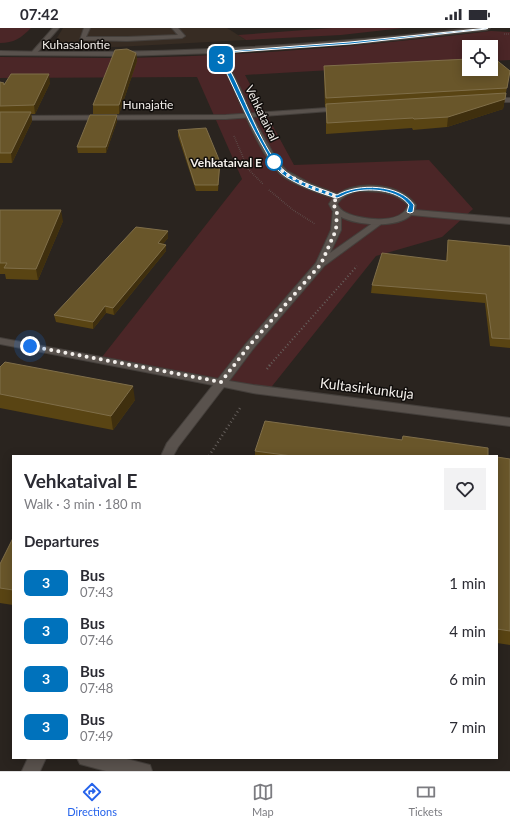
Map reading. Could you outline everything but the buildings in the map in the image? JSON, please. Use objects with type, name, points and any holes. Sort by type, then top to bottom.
[{"type":"street","points":[[32,54],[56,28]]},
{"type":"street","points":[[87,28],[82,39],[127,39],[182,36],[175,28]]},
{"type":"street","name":"Kuhasalontie","points":[[0,54],[131,55],[218,52],[350,43],[486,28]]},
{"type":"street","name":"Vehkataival","points":[[218,52],[237,88],[248,116],[274,161],[284,173],[308,186],[337,197]]},
{"type":"street","points":[[482,100],[510,100]]},
{"type":"street","name":"Hunajatie","points":[[0,118],[248,116],[346,109]]},
{"type":"street","points":[[357,189],[386,190],[407,199],[412,205],[410,212],[404,217],[380,222],[347,217],[337,211],[333,204],[337,197],[345,192],[357,189]]},
{"type":"street","points":[[321,264],[336,230],[337,211]]},
{"type":"street","points":[[410,212],[510,221]]},
{"type":"street","points":[[168,455],[172,446],[249,346],[321,264],[380,222]]},
{"type":"street","points":[[0,341],[221,382]]},
{"type":"street","name":"Kultasirkunkuja","points":[[221,382],[253,389],[510,422]]},
{"type":"street","points":[[31,771],[37,759]]},
{"type":"street","points":[[90,759],[143,771]]},
{"type":"path","points":[[210,455],[253,389],[273,362],[360,262]]},
{"type":"shaded area","points":[[0,28],[31,28],[17,39],[0,43]]},
{"type":"shaded area","points":[[63,28],[227,28],[246,40],[116,47],[52,46]]},
{"type":"shaded area","points":[[332,28],[403,28],[341,35],[246,40],[238,35]]},
{"type":"shaded area","points":[[491,31],[510,32],[510,60],[498,61],[498,40],[462,40],[462,62],[245,75],[294,165],[429,160],[473,209],[442,237],[376,256],[269,390],[102,357],[242,179],[197,77],[0,78],[0,57],[143,58],[204,56],[286,51]]},
{"type":"bus line","name":"3","points":[[410,212],[412,205],[407,199],[386,190],[372,188],[357,189],[345,192],[337,197],[308,186],[284,173],[274,161],[248,116],[237,88],[218,52],[350,43],[486,28]]},
{"type":"place","name":"Vehkataival E","points":[[274,162]]},
{"type":"route","points":[[30,346],[221,382],[249,346],[321,264],[336,230],[337,211],[333,204],[337,197],[308,186],[284,173],[274,162]]}]
